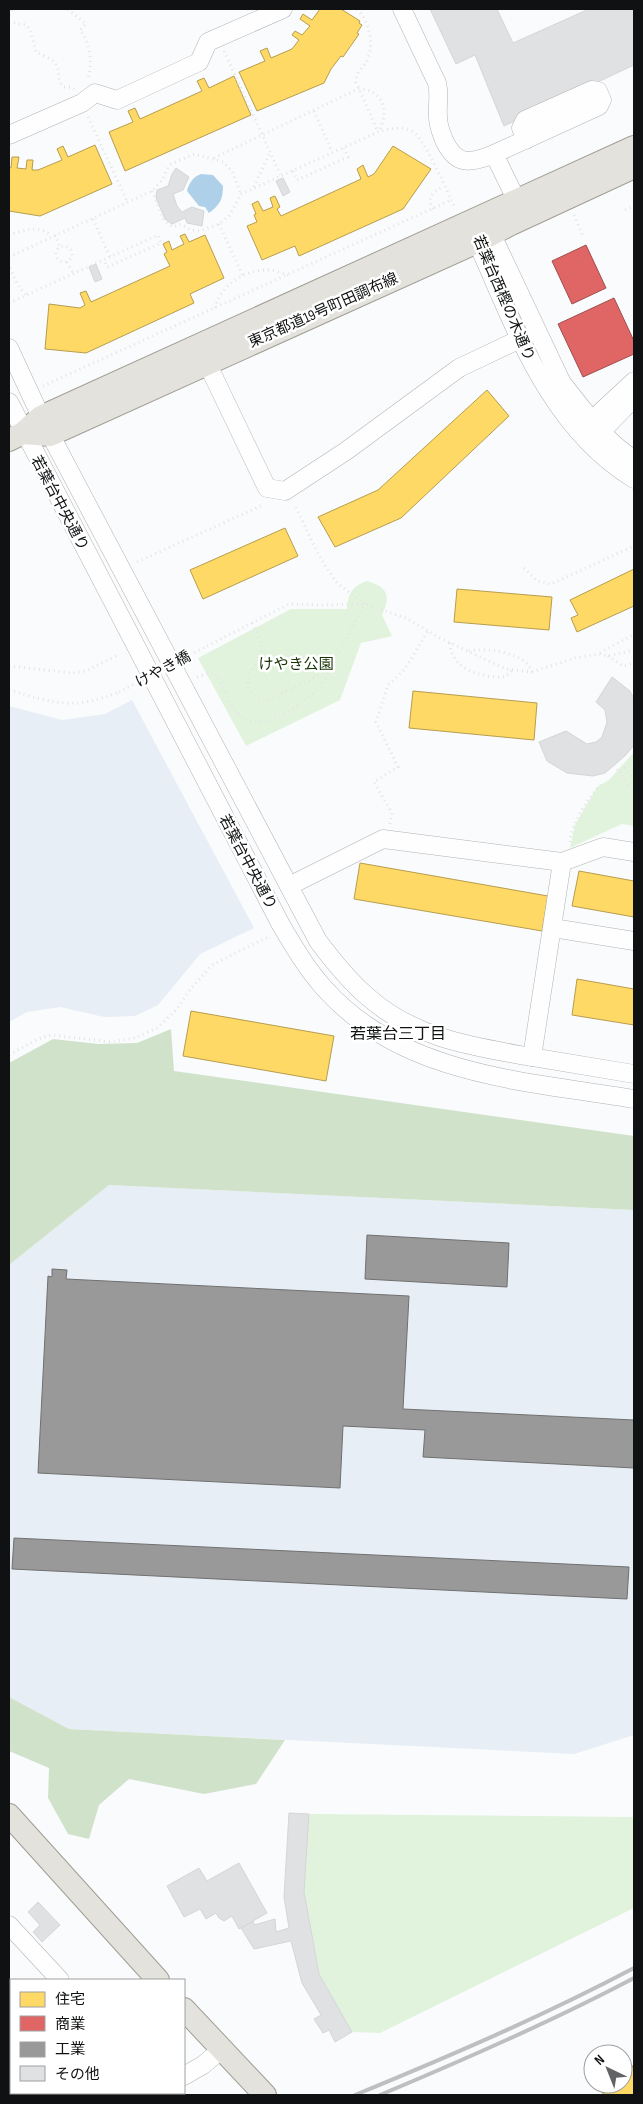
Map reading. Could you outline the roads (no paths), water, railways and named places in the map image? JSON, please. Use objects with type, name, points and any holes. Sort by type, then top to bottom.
[{"type":"main road","name":"東京都道19号町田調布線","points":[[46,426],[207,363],[474,227],[517,201],[634,147]]},
{"type":"main road","name":"東京都道19号町田調布線","points":[[46,426],[474,227],[511,224],[634,167]]},
{"type":"main road","points":[[16,436],[46,426]]},
{"type":"main road","points":[[9,1815],[157,1979]]},
{"type":"main road","points":[[185,2010],[265,2095]]},
{"type":"street","points":[[9,135],[81,96],[95,93],[117,100],[200,62],[208,42],[284,9]]},
{"type":"street","points":[[402,9],[437,83],[440,95],[439,128],[449,151],[467,162],[478,161],[526,140]]},
{"type":"street","points":[[494,154],[517,201]]},
{"type":"street","name":"若葉台西樫の木通り","points":[[474,227],[520,339],[551,397],[571,424],[595,450],[634,479]]},
{"type":"street","name":"若葉台西樫の木通り","points":[[474,227],[562,383],[596,427],[634,460]]},
{"type":"street","points":[[207,363],[267,488],[285,491],[346,451],[460,368],[520,339]]},
{"type":"street","name":"若葉台中央通り","points":[[9,348],[46,426],[318,941],[343,974],[369,999],[399,1019],[429,1034],[474,1047],[634,1074]]},
{"type":"street","points":[[596,427],[634,381]]},
{"type":"street","points":[[596,427],[634,398]]},
{"type":"street","name":"若葉台中央通り","points":[[9,402],[16,436],[281,926],[325,989],[369,1027],[405,1048],[424,1056],[469,1071],[634,1099]]},
{"type":"street","points":[[289,886],[383,839],[566,855],[603,846],[634,852]]},
{"type":"street","points":[[532,1057],[566,855]]},
{"type":"street","points":[[553,928],[634,941]]},
{"type":"street","points":[[9,1925],[59,1979]]},
{"type":"street","points":[[185,2075],[203,2065],[221,2050]]},
{"type":"water","points":[[201,174],[213,175],[223,186],[220,201],[209,213],[205,207],[199,206],[187,191],[192,181]]},
{"type":"railway","points":[[355,2095],[496,2035],[634,1968]]},
{"type":"railway","points":[[380,2095],[508,2040],[634,1978]]},
{"type":"district","name":"若葉台三丁目","points":[[398,1033]]},
{"type":"park label","name":"けやき公園","points":[[296,664]]}]
